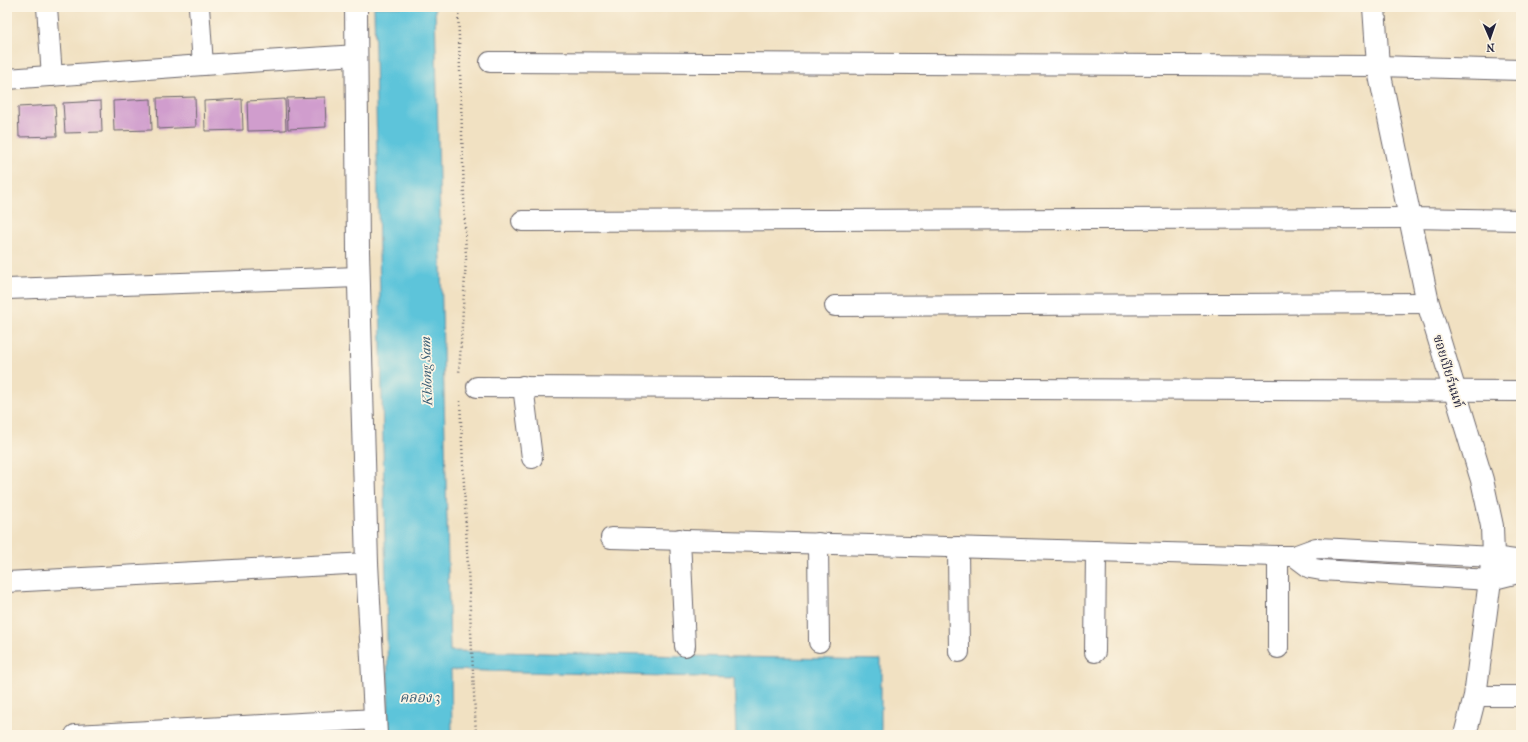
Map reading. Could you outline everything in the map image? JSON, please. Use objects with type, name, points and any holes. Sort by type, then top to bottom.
[{"type":"street","points":[[46,7],[52,76]]},
{"type":"street","points":[[200,7],[203,64]]},
{"type":"street","points":[[75,735],[376,727],[367,563],[358,277],[356,7]]},
{"type":"street","name":"ซอยเปียร์นนท์","points":[[1374,7],[1378,66],[1428,303],[1482,480],[1492,526],[1493,557],[1475,696],[1465,735]]},
{"type":"street","points":[[7,79],[203,64],[357,55]]},
{"type":"street","points":[[490,62],[1378,66],[1521,70]]},
{"type":"street","points":[[522,221],[1410,218],[1521,220]]},
{"type":"street","points":[[7,289],[358,277]]},
{"type":"street","points":[[835,306],[1428,303]]},
{"type":"street","points":[[477,386],[1521,391]]},
{"type":"street","points":[[523,386],[532,458]]},
{"type":"street","points":[[611,538],[1286,556],[1316,548],[1387,550],[1493,557],[1521,562]]},
{"type":"street","points":[[680,540],[685,646]]},
{"type":"street","points":[[818,543],[819,642]]},
{"type":"street","points":[[958,547],[959,652]]},
{"type":"street","points":[[1095,652],[1096,551]]},
{"type":"street","points":[[1286,556],[1310,568],[1321,570],[1490,580],[1521,572]]},
{"type":"street","points":[[1278,648],[1286,556]]},
{"type":"street","points":[[7,582],[367,563]]},
{"type":"street","points":[[1475,696],[1521,696]]},
{"type":"path","points":[[458,7],[466,259],[459,376]]},
{"type":"path","points":[[459,399],[476,735]]},
{"type":"water","name":"คลอง 3","points":[[374,7],[435,7],[450,651],[881,660],[881,735],[736,735],[734,678],[451,670],[452,735],[389,735]]},
{"type":"building","points":[[195,97],[196,127],[158,129],[157,98]]},
{"type":"building","points":[[325,97],[326,127],[288,129],[287,98]]},
{"type":"building","points":[[151,99],[152,130],[114,131],[113,101]]},
{"type":"building","points":[[242,99],[243,130],[205,131],[204,101]]},
{"type":"building","points":[[285,99],[286,130],[248,131],[247,101]]},
{"type":"building","points":[[101,101],[102,132],[65,133],[63,103]]},
{"type":"building","points":[[55,105],[57,136],[19,137],[18,107]]},
{"type":"building","points":[[7,108],[9,108],[10,138],[7,138]]},
{"type":"water label","name":"Khlong Sam","points":[[426,371]]}]
